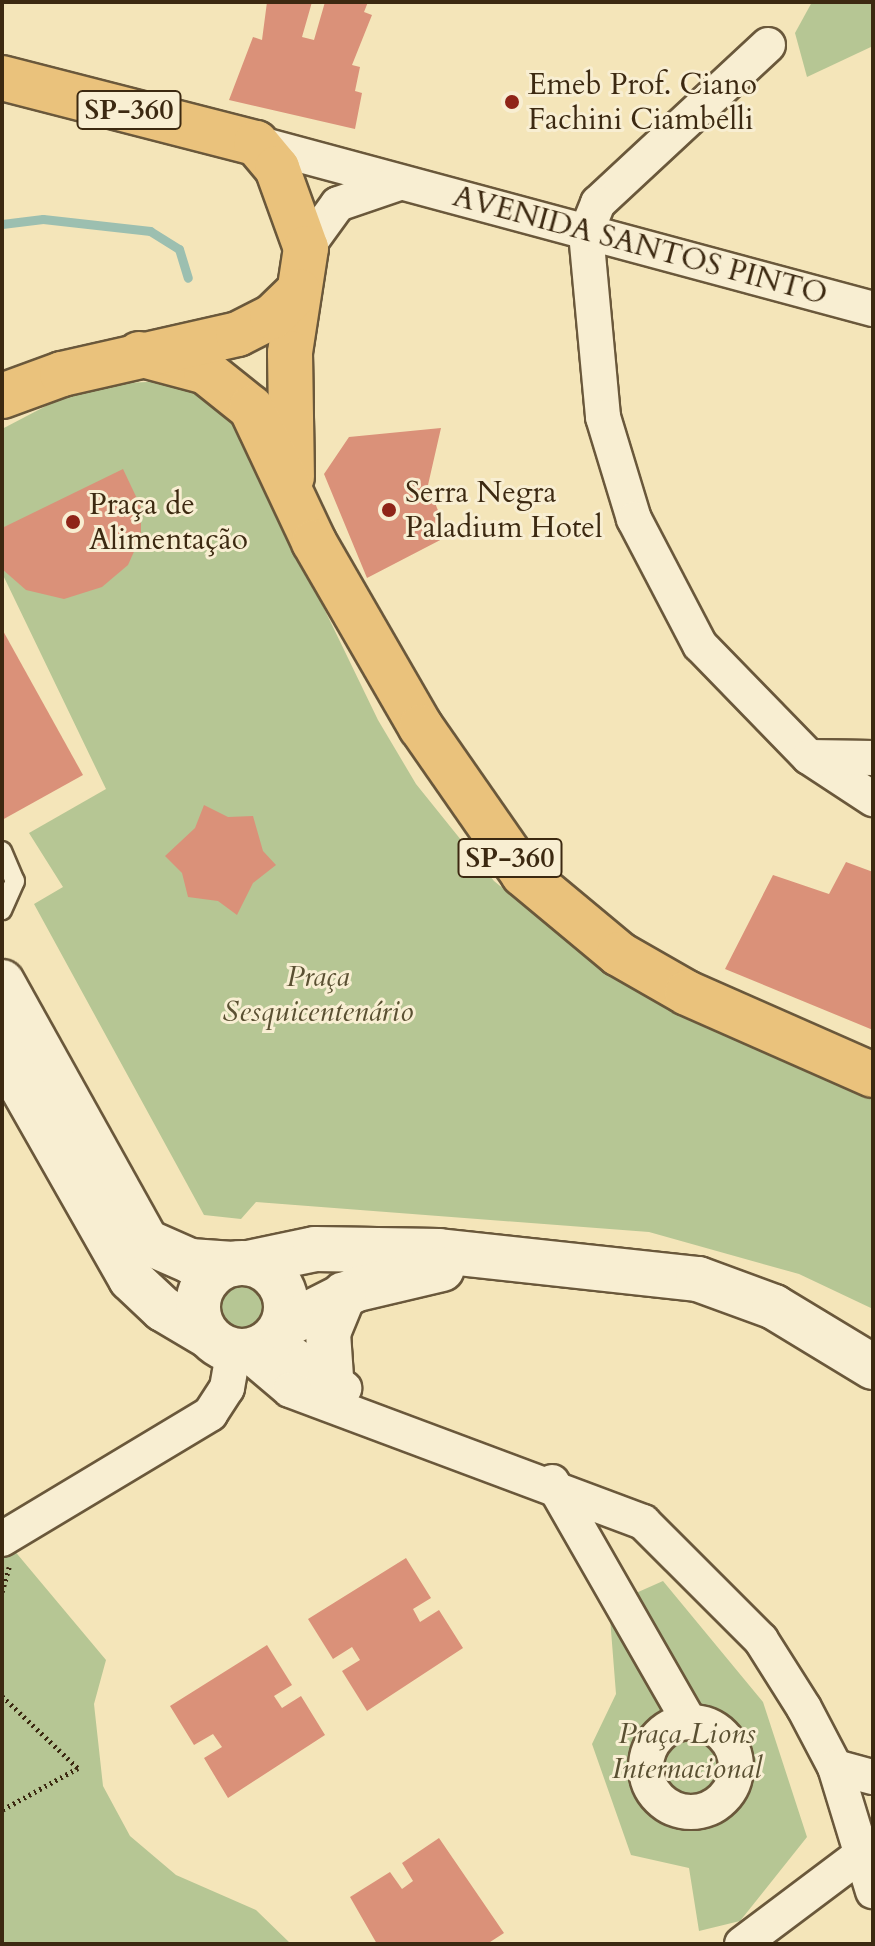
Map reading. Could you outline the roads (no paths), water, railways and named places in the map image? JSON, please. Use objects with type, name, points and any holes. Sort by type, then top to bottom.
[{"type":"main road","name":"SP-360","points":[[2,78],[256,143],[288,189],[306,248],[290,353],[292,492]]},
{"type":"main road","points":[[2,396],[139,354],[238,334],[272,317],[299,291]]},
{"type":"main road","name":"SP-360","points":[[139,354],[206,372],[234,390],[421,727],[523,874],[619,954],[687,993],[873,1075]]},
{"type":"street","points":[[768,45],[598,203],[586,233],[603,417],[634,519],[700,645],[809,757],[873,799]]},
{"type":"street","name":"AVENIDA SANTOS PINTO","points":[[256,143],[873,309]]},
{"type":"street","points":[[306,248],[338,204],[375,186],[408,182]]},
{"type":"street","points":[[809,757],[873,758]]},
{"type":"street","points":[[2,982],[147,1242],[179,1258],[241,1263],[315,1249],[491,1258],[698,1279],[774,1307],[873,1367]]},
{"type":"street","points":[[2,1052],[131,1279],[163,1309],[331,1377],[369,1419]]},
{"type":"street","points":[[248,1341],[344,1294],[491,1258]]},
{"type":"street","points":[[241,1263],[200,1292],[290,1390],[552,1482],[643,1522],[719,1594],[761,1640],[835,1767],[873,1891]]},
{"type":"street","points":[[2,1539],[210,1414],[281,1286],[241,1263]]},
{"type":"street","points":[[331,1377],[328,1333],[344,1294]]},
{"type":"street","points":[[552,1482],[689,1721]]},
{"type":"street","points":[[835,1767],[873,1777]]},
{"type":"street","points":[[742,1944],[862,1854]]},
{"type":"lane","points":[[2,851],[15,881],[2,910]]},
{"type":"waterway","points":[[2,224],[43,219],[150,231],[179,249],[188,278]]},
{"type":"place","name":"Emeb Prof. Ciano Fachini Ciambelli","points":[[512,102]]},
{"type":"place","name":"Serra Negra Paladium Hotel","points":[[389,510]]},
{"type":"place","name":"Praça de Alimentação","points":[[73,522]]},
{"type":"park label","name":"Praça Sesquicentenário","points":[[318,994]]},
{"type":"park label","name":"Praça Lions Internacional","points":[[687,1751]]}]
